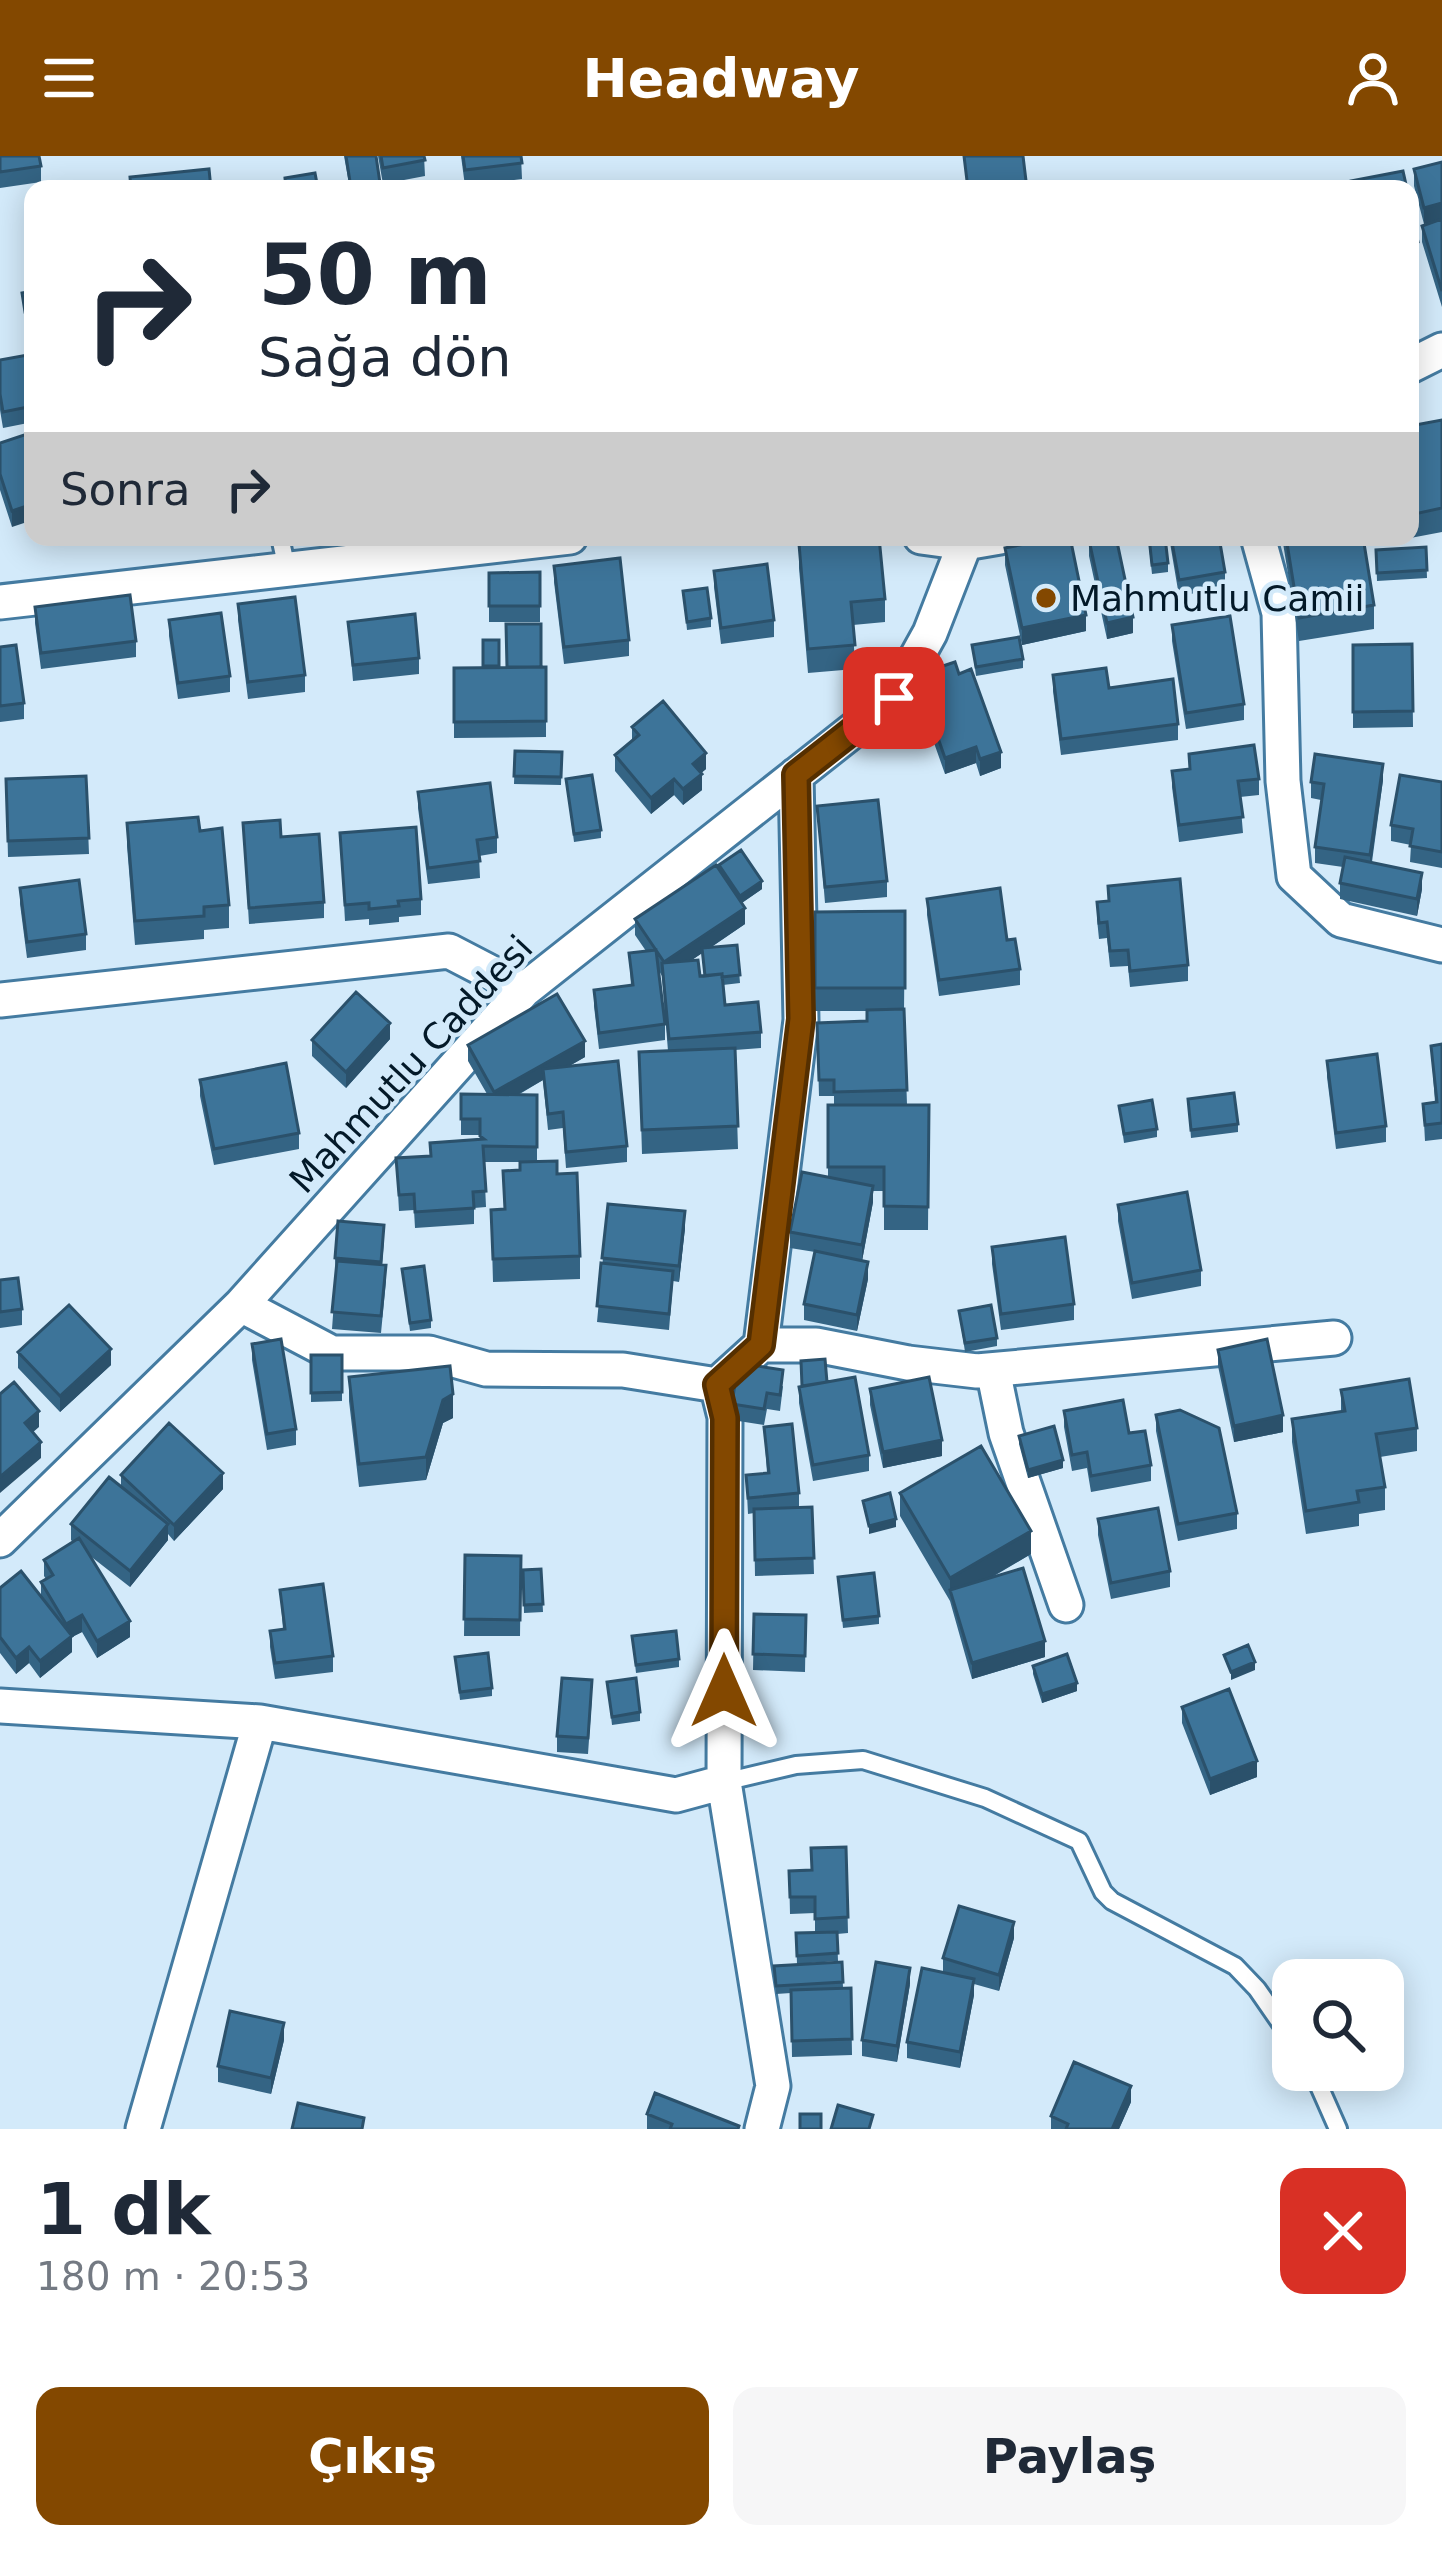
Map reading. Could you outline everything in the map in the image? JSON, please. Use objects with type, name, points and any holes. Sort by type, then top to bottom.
[{"type":"street","points":[[0,602],[284,553],[409,546]]},
{"type":"street","name":"Mahmutlu Caddesi","points":[[0,1540],[241,1305],[524,990],[894,698],[930,633],[963,546]]},
{"type":"street","points":[[1260,546],[1279,614],[1283,781],[1294,876],[1341,920],[1442,945]]},
{"type":"street","points":[[717,1385],[761,1345],[801,1019],[796,775]]},
{"type":"street","points":[[0,1000],[449,951],[524,990]]},
{"type":"street","points":[[241,1305],[332,1353],[429,1353],[487,1369],[623,1370],[717,1385]]},
{"type":"street","points":[[761,1345],[816,1345],[908,1363],[992,1370],[1334,1338]]},
{"type":"street","points":[[992,1370],[1006,1433],[1066,1605]]},
{"type":"street","points":[[717,1385],[725,1418],[724,1782],[773,2086],[762,2129]]},
{"type":"street","points":[[0,1706],[260,1722],[676,1796],[724,1782]]},
{"type":"street","points":[[143,2129],[260,1722]]},
{"type":"lane","points":[[724,1782],[796,1765],[863,1760],[985,1798],[1079,1841],[1102,1892],[1112,1901],[1234,1966],[1272,2011]]},
{"type":"lane","points":[[1321,2091],[1338,2129]]},
{"type":"building","points":[[0,156],[39,156],[41,166],[0,172]]},
{"type":"building","points":[[346,156],[376,156],[380,180],[350,180]]},
{"type":"building","points":[[381,156],[424,156],[425,160],[383,168]]},
{"type":"building","points":[[463,156],[521,156],[522,163],[465,170]]},
{"type":"building","points":[[964,156],[1023,156],[1026,180],[967,180]]},
{"type":"building","points":[[1442,162],[1442,203],[1424,208],[1414,169]]},
{"type":"building","points":[[209,169],[210,180],[130,180]]},
{"type":"building","points":[[1403,171],[1405,180],[1356,180]]},
{"type":"building","points":[[315,173],[316,180],[285,180]]},
{"type":"building","points":[[1442,219],[1442,291],[1422,226]]},
{"type":"building","points":[[24,356],[24,408],[3,412],[0,360]]},
{"type":"building","points":[[1442,420],[1442,508],[1419,513],[1419,424]]},
{"type":"building","points":[[24,435],[24,507],[12,511],[0,474],[0,443]]},
{"type":"building","points":[[799,546],[880,546],[885,599],[851,602],[855,645],[808,649]]},
{"type":"building","name":"Mahmutlu Camii","points":[[1072,546],[1086,615],[1022,628],[1005,548]]},
{"type":"building","points":[[1090,546],[1118,546],[1133,617],[1107,623]]},
{"type":"building","points":[[1150,546],[1166,546],[1168,563],[1152,565]]},
{"type":"building","points":[[1173,546],[1221,546],[1225,572],[1179,580]]},
{"type":"building","points":[[1287,546],[1364,546],[1374,605],[1299,618]]},
{"type":"building","points":[[1426,547],[1427,570],[1377,573],[1376,550]]},
{"type":"building","points":[[620,558],[629,640],[564,647],[554,566]]},
{"type":"building","points":[[767,564],[774,620],[721,628],[714,571]]},
{"type":"building","points":[[540,572],[540,606],[489,606],[489,573]]},
{"type":"building","points":[[707,588],[711,618],[687,622],[683,591]]},
{"type":"building","points":[[130,595],[136,641],[41,653],[35,607]]},
{"type":"building","points":[[295,597],[305,675],[248,682],[238,604]]},
{"type":"building","points":[[221,613],[230,676],[178,683],[169,620]]},
{"type":"building","points":[[415,614],[419,658],[353,665],[348,622]]},
{"type":"building","points":[[1230,616],[1244,704],[1186,713],[1172,625]]},
{"type":"building","points":[[506,624],[541,624],[541,667],[507,667]]},
{"type":"building","points":[[1019,637],[1023,659],[976,667],[972,645]]},
{"type":"building","points":[[483,640],[499,640],[499,666],[483,666]]},
{"type":"building","points":[[1412,644],[1413,711],[1353,712],[1353,645]]},
{"type":"building","points":[[16,645],[24,703],[0,706],[0,647]]},
{"type":"building","points":[[955,662],[959,674],[971,669],[1001,752],[980,759],[976,747],[945,758],[916,675]]},
{"type":"building","points":[[546,667],[546,721],[454,722],[454,668]]},
{"type":"building","points":[[1106,668],[1109,688],[1173,679],[1178,724],[1061,739],[1053,675]]},
{"type":"building","points":[[663,701],[706,753],[693,764],[702,774],[683,789],[674,779],[651,798],[615,755],[639,735],[632,727]]},
{"type":"building","points":[[1254,745],[1259,779],[1238,781],[1243,817],[1179,825],[1172,771],[1190,769],[1189,754]]},
{"type":"building","points":[[515,751],[562,752],[561,777],[514,776]]},
{"type":"building","points":[[1315,754],[1383,764],[1370,855],[1315,847],[1324,784],[1311,782]]},
{"type":"building","points":[[592,775],[601,830],[574,834],[566,779]]},
{"type":"building","points":[[1400,775],[1442,782],[1442,852],[1410,846],[1413,829],[1391,825]]},
{"type":"building","points":[[86,776],[89,838],[8,841],[6,779]]},
{"type":"building","points":[[490,783],[497,837],[477,840],[480,861],[428,868],[418,792]]},
{"type":"building","points":[[878,800],[887,881],[825,887],[817,806]]},
{"type":"building","points":[[198,817],[200,831],[222,828],[229,905],[204,907],[204,916],[135,921],[127,823]]},
{"type":"building","points":[[280,820],[281,837],[319,834],[324,902],[249,908],[243,823]]},
{"type":"building","points":[[416,827],[421,899],[369,909],[369,903],[345,905],[340,833]]},
{"type":"building","points":[[741,850],[762,881],[740,896],[719,865]]},
{"type":"building","points":[[1345,857],[1422,873],[1417,899],[1340,883]]},
{"type":"building","points":[[716,865],[745,908],[664,962],[635,919]]},
{"type":"building","points":[[1180,879],[1188,965],[1130,971],[1128,950],[1110,951],[1107,922],[1099,923],[1097,902],[1109,901],[1108,886]]},
{"type":"building","points":[[79,880],[86,934],[27,942],[20,888]]},
{"type":"building","points":[[1000,888],[1007,940],[1015,939],[1020,969],[939,980],[927,899]]},
{"type":"building","points":[[905,911],[905,988],[815,988],[815,912]]},
{"type":"building","points":[[737,945],[740,975],[705,976],[702,948]]},
{"type":"building","points":[[656,950],[665,1024],[599,1033],[594,990],[633,985],[629,953]]},
{"type":"building","points":[[698,960],[700,976],[722,974],[725,1005],[758,1002],[761,1032],[669,1039],[662,963]]},
{"type":"building","points":[[356,992],[390,1023],[346,1072],[312,1040]]},
{"type":"building","points":[[557,994],[585,1041],[494,1092],[468,1045]]},
{"type":"building","points":[[904,1009],[907,1090],[834,1092],[834,1080],[819,1080],[817,1023],[867,1021],[867,1010]]},
{"type":"building","points":[[1442,1044],[1442,1123],[1425,1125],[1423,1104],[1437,1102],[1431,1046]]},
{"type":"building","points":[[735,1048],[738,1126],[642,1130],[639,1052]]},
{"type":"building","points":[[1377,1054],[1386,1126],[1336,1133],[1327,1061]]},
{"type":"building","points":[[618,1061],[627,1146],[566,1152],[563,1112],[548,1114],[543,1069]]},
{"type":"building","points":[[286,1063],[299,1133],[214,1149],[200,1080]]},
{"type":"building","points":[[1234,1093],[1238,1124],[1191,1130],[1188,1099]]},
{"type":"building","points":[[461,1094],[537,1095],[537,1147],[483,1146],[486,1191],[473,1192],[474,1208],[415,1212],[414,1194],[399,1195],[396,1158],[431,1156],[430,1143],[484,1139],[480,1119],[461,1119]]},
{"type":"building","points":[[1152,1100],[1157,1129],[1124,1134],[1119,1106]]},
{"type":"building","points":[[828,1105],[929,1105],[928,1207],[884,1206],[884,1167],[828,1167]]},
{"type":"building","points":[[557,1161],[557,1174],[577,1173],[580,1256],[493,1259],[491,1210],[505,1209],[503,1171],[520,1170],[520,1162]]},
{"type":"building","points":[[802,1172],[873,1186],[862,1245],[790,1232]]},
{"type":"building","points":[[1187,1192],[1201,1270],[1132,1283],[1118,1205]]},
{"type":"building","points":[[608,1204],[685,1211],[679,1266],[602,1258]]},
{"type":"building","points":[[338,1221],[384,1225],[381,1262],[335,1258]]},
{"type":"building","points":[[1065,1237],[1074,1304],[1001,1314],[992,1247]]},
{"type":"building","points":[[815,1251],[868,1262],[857,1315],[804,1304]]},
{"type":"building","points":[[337,1261],[386,1265],[381,1316],[332,1312]]},
{"type":"building","points":[[601,1263],[673,1271],[669,1314],[597,1306]]},
{"type":"building","points":[[424,1266],[431,1320],[410,1323],[402,1269]]},
{"type":"building","points":[[18,1278],[22,1309],[0,1312],[0,1280]]},
{"type":"building","points":[[69,1305],[111,1349],[60,1396],[18,1352]]},
{"type":"building","points":[[991,1305],[997,1338],[965,1343],[959,1311]]},
{"type":"building","points":[[281,1339],[296,1429],[267,1434],[252,1344]]},
{"type":"building","points":[[1267,1339],[1283,1415],[1234,1426],[1218,1350]]},
{"type":"building","points":[[311,1355],[342,1355],[342,1392],[311,1393]]},
{"type":"building","points":[[825,1359],[827,1382],[802,1386],[801,1361]]},
{"type":"building","points":[[738,1363],[783,1370],[780,1395],[767,1393],[764,1409],[732,1404]]},
{"type":"building","points":[[450,1366],[453,1394],[443,1400],[426,1457],[359,1464],[349,1377]]},
{"type":"building","points":[[855,1377],[869,1455],[813,1465],[799,1387]]},
{"type":"building","points":[[929,1377],[942,1440],[883,1452],[870,1389]]},
{"type":"building","points":[[1409,1379],[1417,1428],[1376,1434],[1385,1487],[1357,1491],[1359,1502],[1306,1511],[1292,1419],[1345,1411],[1341,1390]]},
{"type":"building","points":[[14,1382],[39,1411],[25,1423],[41,1442],[0,1477],[0,1394]]},
{"type":"building","points":[[1123,1400],[1129,1433],[1145,1431],[1151,1465],[1091,1476],[1087,1452],[1072,1455],[1064,1411]]},
{"type":"building","points":[[1180,1410],[1219,1428],[1237,1513],[1178,1524],[1156,1415]]},
{"type":"building","points":[[169,1423],[223,1473],[174,1525],[121,1475]]},
{"type":"building","points":[[792,1424],[799,1493],[748,1498],[746,1475],[769,1473],[764,1427]]},
{"type":"building","points":[[1054,1426],[1063,1460],[1028,1470],[1019,1436]]},
{"type":"building","points":[[981,1446],[1031,1531],[950,1578],[900,1493]]},
{"type":"building","points":[[109,1477],[168,1524],[130,1571],[71,1524]]},
{"type":"building","points":[[890,1493],[896,1519],[869,1526],[863,1501]]},
{"type":"building","points":[[812,1507],[814,1558],[755,1560],[754,1509]]},
{"type":"building","points":[[1158,1508],[1170,1571],[1111,1583],[1098,1519]]},
{"type":"building","points":[[79,1538],[130,1621],[97,1641],[82,1615],[66,1624],[41,1582],[53,1575],[44,1560]]},
{"type":"building","points":[[465,1555],[521,1556],[520,1620],[464,1619]]},
{"type":"building","points":[[1023,1568],[1045,1641],[972,1663],[950,1590]]},
{"type":"building","points":[[541,1569],[543,1604],[524,1605],[523,1570]]},
{"type":"building","points":[[21,1571],[72,1636],[40,1661],[29,1647],[16,1658],[0,1637],[0,1588]]},
{"type":"building","points":[[874,1573],[879,1616],[843,1620],[838,1577]]},
{"type":"building","points":[[323,1584],[333,1656],[275,1663],[270,1631],[285,1629],[280,1590]]},
{"type":"building","points":[[754,1614],[806,1615],[805,1656],[753,1654]]},
{"type":"building","points":[[676,1631],[679,1659],[636,1665],[632,1636]]},
{"type":"building","points":[[1248,1645],[1255,1662],[1231,1672],[1224,1655]]},
{"type":"building","points":[[488,1653],[492,1688],[460,1692],[455,1657]]},
{"type":"building","points":[[1067,1654],[1077,1683],[1042,1694],[1033,1666]]},
{"type":"building","points":[[562,1678],[592,1680],[588,1738],[557,1736]]},
{"type":"building","points":[[636,1678],[640,1712],[612,1717],[607,1682]]},
{"type":"building","points":[[1229,1689],[1257,1761],[1210,1779],[1182,1707]]},
{"type":"building","points":[[846,1847],[848,1917],[815,1919],[815,1897],[790,1897],[789,1871],[812,1870],[811,1848]]},
{"type":"building","points":[[959,1906],[1014,1922],[999,1975],[943,1958]]},
{"type":"building","points":[[837,1932],[838,1953],[797,1956],[796,1933]]},
{"type":"building","points":[[842,1962],[843,1982],[776,1986],[774,1966]]},
{"type":"building","points":[[876,1962],[910,1968],[897,2046],[862,2040]]},
{"type":"building","points":[[922,1968],[974,1979],[960,2052],[907,2042]]},
{"type":"building","points":[[851,1988],[852,2039],[792,2041],[791,1990]]},
{"type":"building","points":[[230,2011],[284,2023],[271,2078],[218,2066]]},
{"type":"building","points":[[1074,2062],[1131,2086],[1112,2129],[1066,2129],[1068,2124],[1051,2116]]},
{"type":"building","points":[[655,2093],[738,2129],[670,2129],[672,2124],[647,2114]]},
{"type":"building","points":[[298,2103],[364,2118],[362,2129],[292,2129]]},
{"type":"building","points":[[838,2105],[873,2115],[869,2129],[831,2129]]},
{"type":"building","points":[[800,2114],[821,2114],[821,2129],[800,2129]]},
{"type":"place","name":"Mahmutlu Camii","points":[[1046,598]]},
{"type":"route","points":[[724,1691],[725,1418],[717,1385],[761,1345],[801,1019],[796,775],[894,698]]}]
